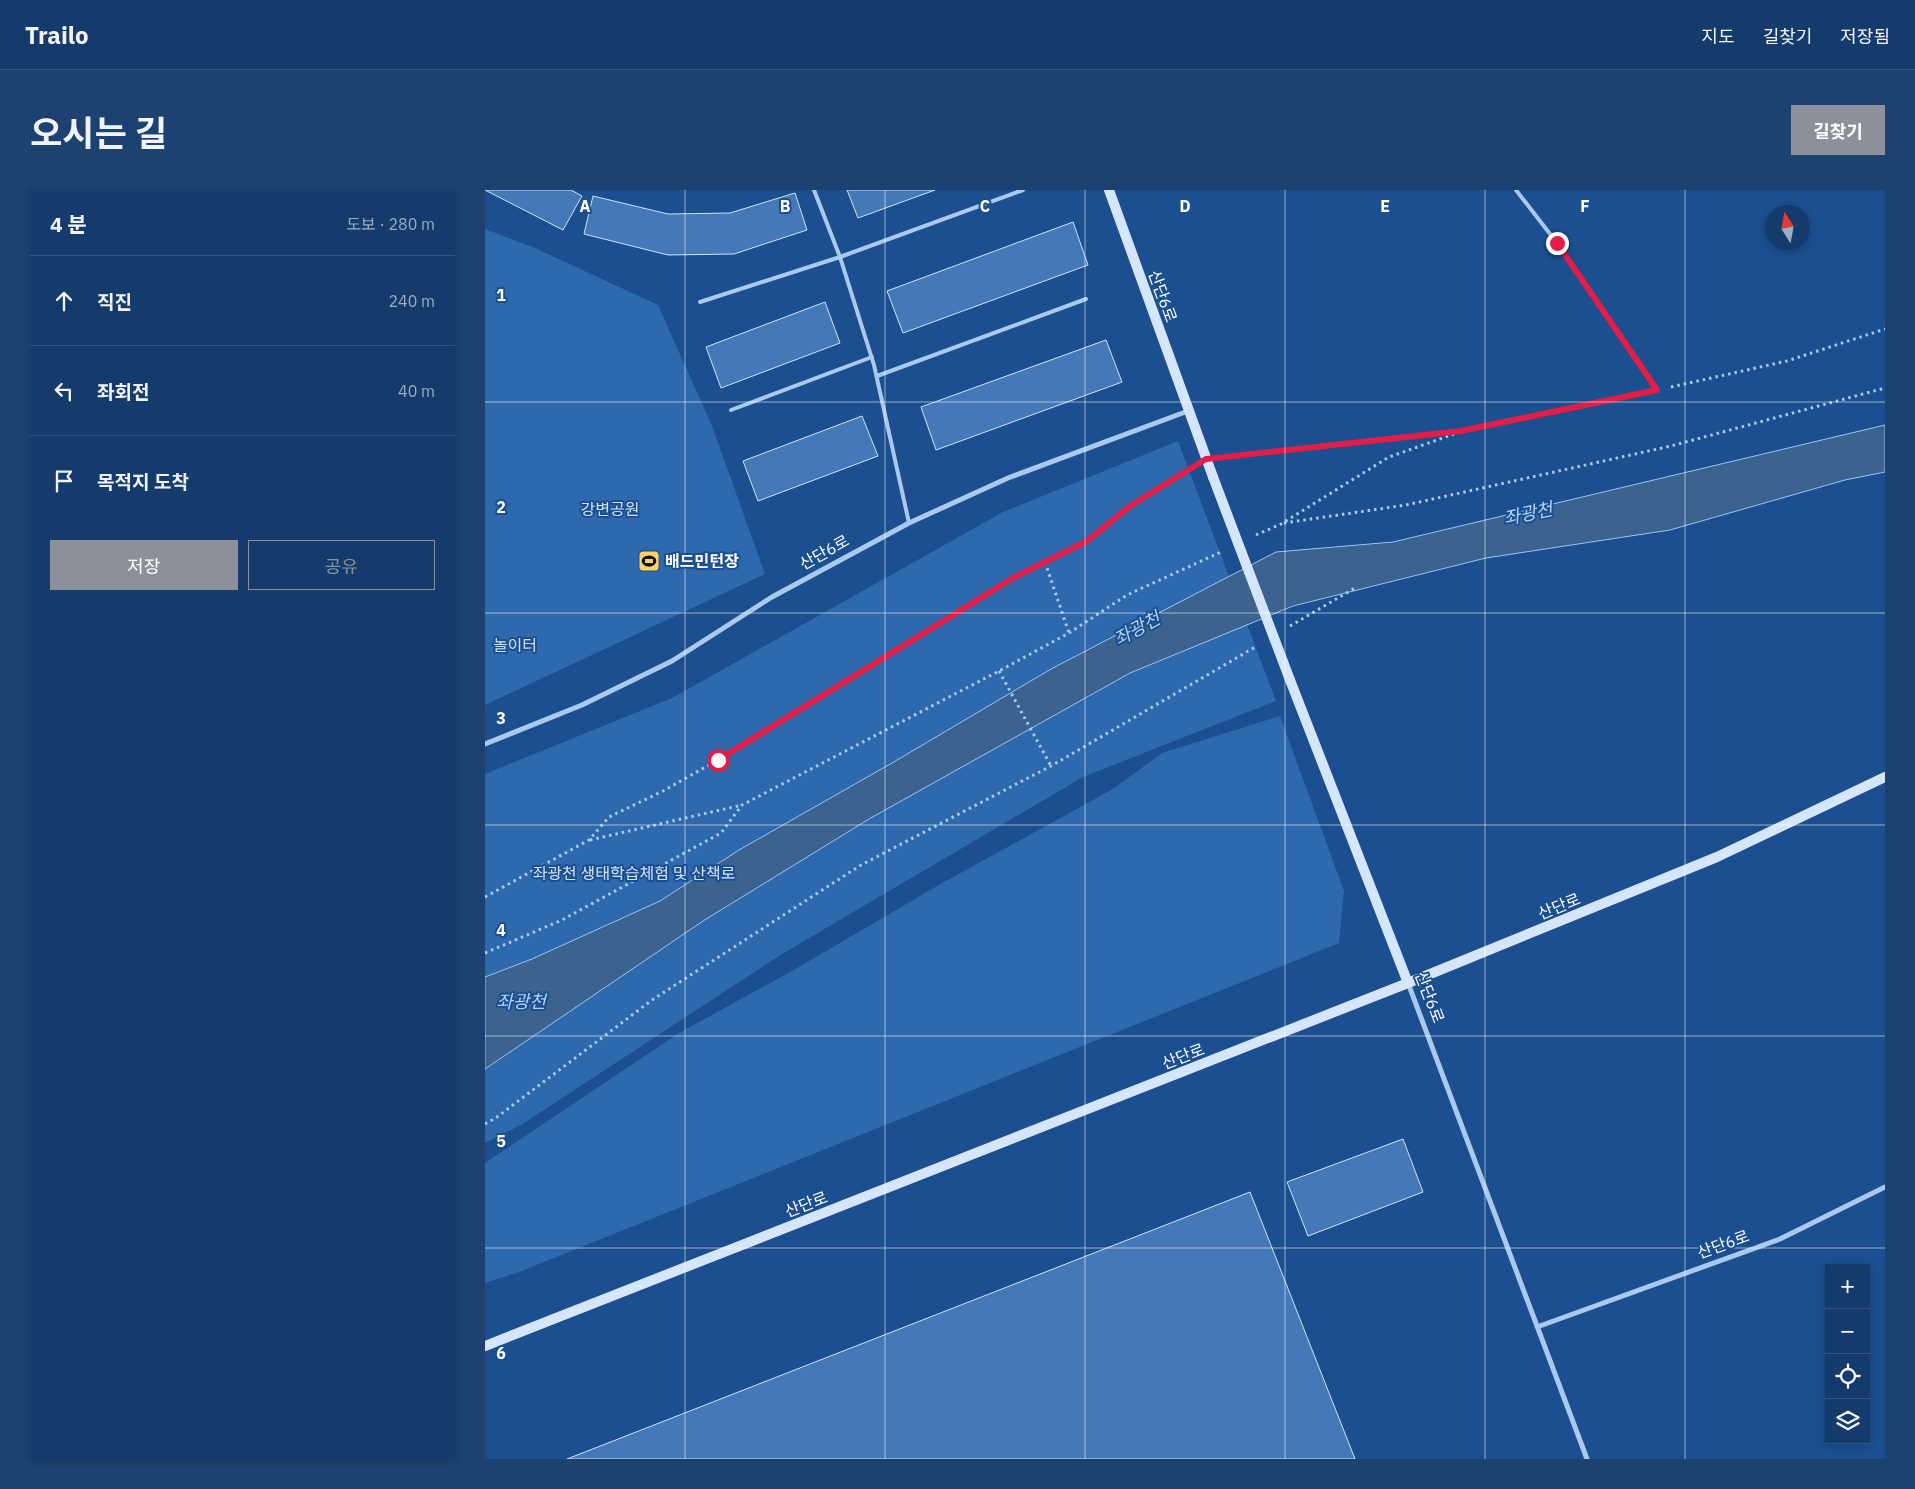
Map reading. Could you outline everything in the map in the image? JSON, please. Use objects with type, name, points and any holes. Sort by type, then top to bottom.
[{"type":"street","name":"산단6로","points":[[1109,190],[1206,459],[1290,680],[1409,983],[1587,1459]]},
{"type":"street","name":"산단6로","points":[[485,744],[582,705],[672,661],[772,597],[909,523],[1008,478],[1188,411]]},
{"type":"street","name":"산단로","points":[[485,1346],[1409,983],[1717,857],[1885,777]]},
{"type":"street","name":"산단6로","points":[[1537,1327],[1780,1239],[1885,1187]]},
{"type":"lane","points":[[814,190],[872,357],[909,523]]},
{"type":"lane","points":[[700,302],[839,258],[1023,190]]},
{"type":"lane","points":[[1516,190],[1557,243],[1657,390]]},
{"type":"lane","points":[[877,376],[1086,299]]},
{"type":"lane","points":[[731,410],[872,357]]},
{"type":"path","points":[[589,840],[609,817],[663,791],[718,760],[1013,578],[1087,541],[1130,506],[1206,459],[1461,431],[1787,361],[1885,329]]},
{"type":"path","points":[[1281,524],[1406,505],[1671,446],[1885,388]]},
{"type":"path","points":[[1254,536],[1281,524],[1389,458],[1461,431]]},
{"type":"path","points":[[485,896],[589,840],[742,805],[999,672],[1069,633],[1127,595],[1227,549]]},
{"type":"path","points":[[1045,562],[1069,633]]},
{"type":"path","points":[[1287,627],[1355,588]]},
{"type":"path","points":[[485,1124],[497,1117],[652,1000],[861,865],[1051,766],[1262,642]]},
{"type":"path","points":[[999,672],[1051,766]]},
{"type":"path","points":[[485,953],[562,920],[721,833],[742,805]]},
{"type":"green space","name":"강변공원","points":[[485,229],[535,248],[658,305],[712,426],[765,574],[485,705]]},
{"type":"green space","name":"좌광천 생태학습체험 및 산책로","points":[[1178,441],[1276,701],[1083,777],[782,954],[521,1125],[485,1143],[485,774],[672,698],[1003,512]]},
{"type":"green space","points":[[1280,716],[1344,891],[1339,943],[519,1272],[485,1283],[485,1163],[679,1033],[792,971],[937,886],[1113,789],[1162,753]]},
{"type":"water","name":"좌광천","points":[[1885,425],[1885,472],[1845,480],[1670,530],[1486,558],[1293,606],[1130,673],[869,819],[703,921],[485,1069],[485,977],[532,959],[660,901],[739,850],[892,763],[1051,669],[1276,552],[1393,542]]},
{"type":"building","points":[[485,190],[571,190],[582,196],[563,230]]},
{"type":"building","points":[[847,190],[935,190],[858,218]]},
{"type":"building","points":[[795,193],[807,230],[734,254],[668,255],[584,234],[593,196],[668,214],[730,213]]},
{"type":"building","points":[[1073,222],[1088,265],[903,333],[887,291]]},
{"type":"building","points":[[825,302],[840,343],[721,388],[706,347]]},
{"type":"building","points":[[1106,340],[1122,382],[936,450],[921,407]]},
{"type":"building","points":[[862,416],[878,456],[758,501],[743,461]]},
{"type":"building","points":[[1403,1139],[1423,1192],[1308,1236],[1287,1182]]},
{"type":"building","points":[[1250,1192],[1355,1459],[567,1459]]},
{"type":"place","name":"배드민턴장","points":[[649,561]]},
{"type":"route","points":[[718,760],[1013,578],[1087,541],[1130,506],[1206,459],[1461,431],[1657,390],[1557,243]]},
{"type":"park label","name":"놀이터","points":[[515,645]]}]
